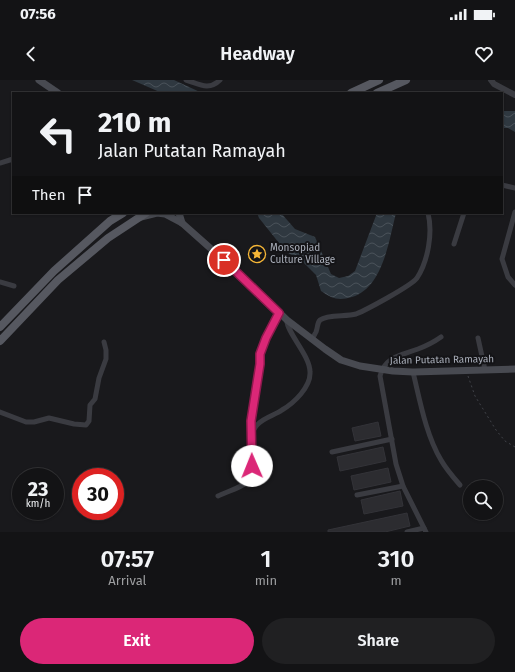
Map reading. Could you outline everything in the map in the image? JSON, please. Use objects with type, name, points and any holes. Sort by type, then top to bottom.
[{"type":"main road","points":[[39,80],[57,92]]},
{"type":"main road","points":[[353,92],[379,80]]},
{"type":"main road","points":[[379,92],[406,80]]},
{"type":"main road","points":[[0,327],[54,272],[110,222],[122,214]]},
{"type":"main road","points":[[0,341],[58,280],[108,238],[144,214]]},
{"type":"main road","name":"Jalan Putatan Ramayah","points":[[138,218],[153,214]]},
{"type":"main road","name":"Jalan Putatan Ramayah","points":[[165,214],[182,224],[245,279],[287,320],[341,360],[360,366],[382,370],[413,372],[515,369]]},
{"type":"main road","points":[[179,214],[182,224]]},
{"type":"street","points":[[186,80],[206,87],[212,86],[220,80]]},
{"type":"street","points":[[490,80],[494,84],[515,95]]},
{"type":"street","points":[[0,163],[12,160]]},
{"type":"street","points":[[503,185],[515,188]]},
{"type":"street","points":[[515,212],[502,259],[508,277],[515,285]]},
{"type":"street","points":[[312,340],[318,322],[321,319],[332,316],[347,316],[357,313],[404,289],[417,278],[427,254],[430,227],[428,214]]},
{"type":"street","points":[[454,244],[464,214]]},
{"type":"street","points":[[0,282],[14,286]]},
{"type":"street","points":[[218,496],[242,486],[250,480],[252,474],[251,421],[262,347],[279,313]]},
{"type":"street","points":[[252,433],[258,424],[289,405],[302,393],[310,377],[308,364],[298,342],[288,328],[287,320]]},
{"type":"street","points":[[407,532],[425,530],[403,486],[396,464],[381,382],[382,370],[393,358],[406,352],[421,348],[441,337]]},
{"type":"street","points":[[478,338],[485,370]]},
{"type":"street","points":[[0,412],[26,422],[34,422],[49,418],[74,424],[86,425],[89,421],[90,406],[95,400],[99,378],[106,359],[104,342]]},
{"type":"street","points":[[413,372],[428,431],[434,446],[444,465],[460,484]]},
{"type":"street","points":[[332,452],[392,439]]},
{"type":"street","points":[[357,495],[403,486]]},
{"type":"path","points":[[466,370],[475,396],[482,408],[505,441],[515,448]]},
{"type":"water","points":[[132,80],[174,80],[200,92],[160,92]]},
{"type":"water","points":[[503,111],[515,111],[515,132],[508,128],[503,128]]},
{"type":"water","points":[[257,214],[282,214],[295,229],[315,237],[331,274],[339,278],[348,276],[355,271],[377,214],[396,214],[387,249],[378,274],[363,292],[343,299],[329,296],[321,291],[316,275],[302,261],[283,250]]},
{"type":"building","points":[[378,422],[381,436],[355,441],[352,428]]},
{"type":"building","points":[[383,447],[386,461],[340,471],[337,457]]},
{"type":"building","points":[[388,468],[391,482],[354,490],[351,476]]},
{"type":"building","points":[[400,491],[403,506],[364,514],[361,500]]},
{"type":"building","points":[[407,513],[410,526],[385,532],[328,532],[328,530]]},
{"type":"place","name":"Monsopiad Culture Village","points":[[257,254]]},
{"type":"route","points":[[224,260],[279,313],[266,338],[260,354],[260,364],[251,421],[252,466]]}]
